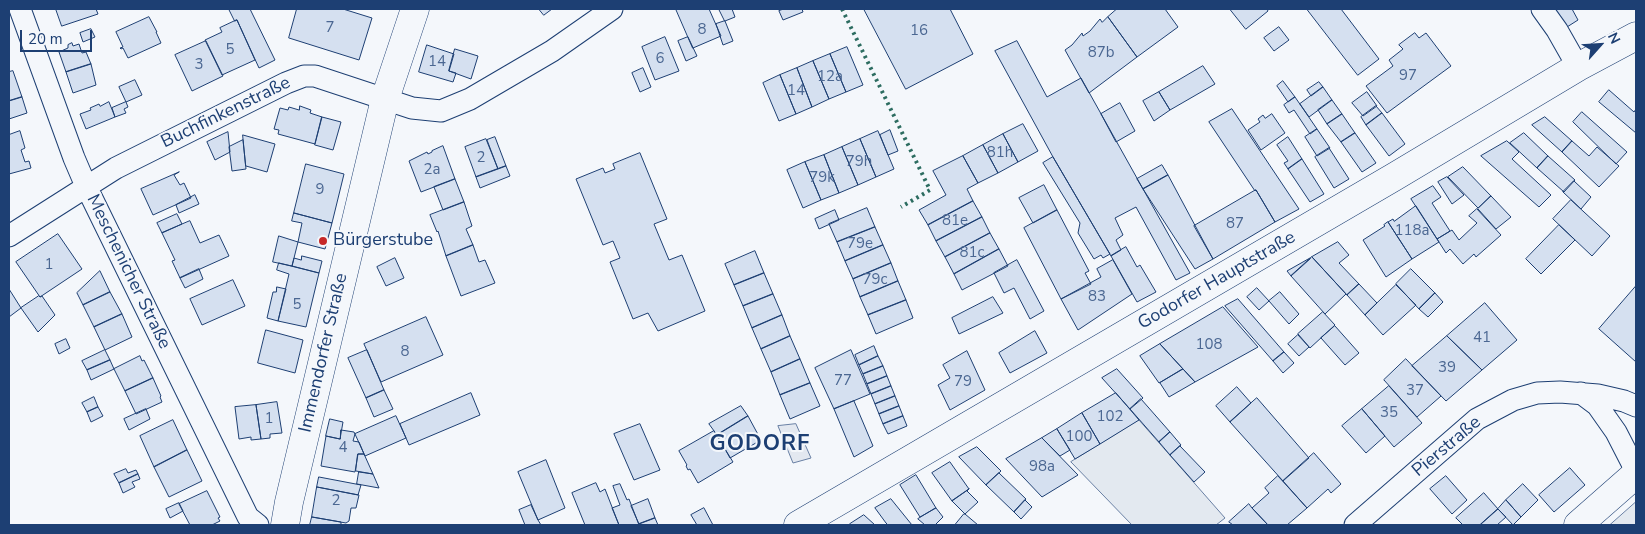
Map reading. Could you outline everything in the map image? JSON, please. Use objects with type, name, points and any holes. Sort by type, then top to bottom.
[{"type":"street","name":"Meschenicher Straße","points":[[20,9],[86,186],[248,517],[258,525]]},
{"type":"street","name":"Immendorfer Straße","points":[[285,525],[291,492],[385,99],[414,9]]},
{"type":"street","name":"Buchfinkenstraße","points":[[9,236],[116,168],[286,83],[304,76],[315,76],[412,108],[441,111],[470,99],[552,51],[612,9]]},
{"type":"street","points":[[1542,9],[1557,30],[1578,67]]},
{"type":"street","name":"Godorfer Hauptstraße","points":[[798,525],[1386,182],[1578,67],[1636,36]]},
{"type":"street","name":"Pierstraße","points":[[1355,525],[1477,419],[1513,400],[1537,393],[1581,393],[1624,401],[1636,406]]},
{"type":"street","points":[[1578,525],[1636,472],[1616,432],[1597,405],[1581,393]]},
{"type":"shaded area","points":[[1139,420],[1225,518],[1216,525],[1132,525],[1071,462]]},
{"type":"shaded area","points":[[796,424],[811,458],[793,463],[778,426]]},
{"type":"shaded area","points":[[1636,502],[1636,525],[1610,525]]},
{"type":"building","points":[[56,9],[96,9],[98,14],[62,26]]},
{"type":"building","points":[[229,9],[250,9],[275,60],[259,68],[237,20],[235,21]]},
{"type":"building","points":[[297,9],[343,9],[372,18],[359,60],[289,38]]},
{"type":"building","points":[[539,9],[552,9],[544,15]]},
{"type":"building","points":[[676,9],[709,9],[721,36],[693,48]]},
{"type":"building","points":[[719,9],[732,9],[735,17],[725,21]]},
{"type":"building","points":[[784,9],[802,9],[803,12],[783,20],[779,11]]},
{"type":"building","points":[[864,9],[950,9],[973,54],[906,89]]},
{"type":"building","points":[[1117,9],[1165,9],[1178,27],[1137,57],[1108,17]]},
{"type":"building","points":[[1230,9],[1267,9],[1268,11],[1246,29]]},
{"type":"building","points":[[1307,9],[1341,9],[1379,59],[1358,75]]},
{"type":"building","points":[[1554,9],[1572,9],[1578,20],[1567,27]]},
{"type":"building","points":[[149,17],[161,43],[128,58],[123,48],[120,48],[123,47],[116,32]]},
{"type":"building","points":[[1108,17],[1137,57],[1089,93],[1065,50],[1082,33],[1083,36],[1090,31],[1100,19],[1102,22]]},
{"type":"building","points":[[237,20],[255,60],[222,75],[205,40],[222,32],[220,28]]},
{"type":"building","points":[[725,21],[733,41],[723,45],[716,24]]},
{"type":"building","points":[[1279,27],[1289,40],[1274,51],[1264,38]]},
{"type":"building","points":[[91,29],[95,37],[83,42],[80,33]]},
{"type":"building","points":[[1415,33],[1419,38],[1426,33],[1451,66],[1387,113],[1366,86],[1393,66],[1389,60],[1403,49],[1399,45]]},
{"type":"building","points":[[665,37],[679,71],[655,80],[642,47]]},
{"type":"building","points":[[688,37],[697,56],[686,61],[678,41]]},
{"type":"building","points":[[206,41],[223,76],[192,91],[175,55]]},
{"type":"building","points":[[1017,41],[1047,97],[1081,78],[1190,273],[1176,280],[1136,207],[1115,218],[1123,235],[1116,240],[1121,250],[1111,256],[1053,157],[995,51]]},
{"type":"building","points":[[72,43],[73,46],[79,44],[82,53],[86,52],[91,64],[66,72],[59,52],[68,48],[68,45]]},
{"type":"building","points":[[427,45],[454,54],[449,71],[456,73],[453,82],[419,72]]},
{"type":"building","points":[[847,47],[863,85],[846,92],[830,54]]},
{"type":"building","points":[[455,49],[478,56],[471,79],[449,71]]},
{"type":"building","points":[[830,54],[846,92],[829,99],[813,61]]},
{"type":"building","points":[[813,61],[829,99],[812,107],[797,68]]},
{"type":"building","points":[[91,64],[96,85],[73,93],[66,72]]},
{"type":"building","points":[[1203,66],[1215,84],[1170,110],[1159,92]]},
{"type":"building","points":[[643,68],[651,87],[640,92],[632,73]]},
{"type":"building","points":[[797,68],[812,107],[796,114],[780,75]]},
{"type":"building","points":[[13,71],[22,97],[9,101],[9,72]]},
{"type":"building","points":[[780,75],[796,114],[779,121],[763,83]]},
{"type":"building","points":[[135,80],[142,95],[126,102],[119,87]]},
{"type":"building","points":[[1283,81],[1295,97],[1288,102],[1277,86]]},
{"type":"building","points":[[1319,82],[1323,87],[1311,96],[1307,90]]},
{"type":"building","points":[[1323,87],[1332,100],[1309,117],[1300,104]]},
{"type":"building","points":[[1609,90],[1634,112],[1636,109],[1636,133],[1599,102]]},
{"type":"building","points":[[1159,92],[1170,110],[1154,121],[1143,101]]},
{"type":"building","points":[[1367,92],[1377,106],[1363,116],[1352,103]]},
{"type":"building","points":[[22,97],[27,113],[9,119],[9,101]]},
{"type":"building","points":[[1295,97],[1317,129],[1310,134],[1294,110],[1289,113],[1284,105]]},
{"type":"building","points":[[1332,100],[1342,114],[1327,124],[1318,110]]},
{"type":"building","points":[[109,102],[115,117],[86,129],[80,114],[91,110],[90,108],[99,104],[100,106]]},
{"type":"building","points":[[126,102],[128,107],[124,109],[126,113],[115,117],[112,108]]},
{"type":"building","points":[[1120,103],[1135,131],[1116,142],[1101,114]]},
{"type":"building","points":[[300,106],[311,110],[310,113],[322,117],[315,144],[278,134],[279,130],[274,129],[280,108],[288,110],[289,107],[299,110]]},
{"type":"building","points":[[1376,106],[1382,113],[1366,125],[1361,117]]},
{"type":"building","points":[[1232,109],[1299,209],[1275,222],[1256,190],[1209,122]]},
{"type":"building","points":[[1582,112],[1627,152],[1616,164],[1573,122]]},
{"type":"building","points":[[1382,113],[1405,144],[1389,156],[1366,125]]},
{"type":"building","points":[[1272,114],[1285,133],[1261,150],[1248,130],[1260,122],[1258,119],[1263,115],[1265,118]]},
{"type":"building","points":[[1342,114],[1355,133],[1341,142],[1327,124]]},
{"type":"building","points":[[322,117],[341,122],[333,150],[315,145]]},
{"type":"building","points":[[1545,117],[1572,141],[1562,152],[1532,125]]},
{"type":"building","points":[[1023,124],[1038,151],[1018,162],[1003,134]]},
{"type":"building","points":[[1317,129],[1330,148],[1317,156],[1305,137]]},
{"type":"building","points":[[890,130],[898,151],[888,155],[880,135]]},
{"type":"building","points":[[20,131],[25,148],[21,150],[25,162],[29,161],[31,168],[9,174],[9,135]]},
{"type":"building","points":[[878,131],[894,169],[876,177],[860,139]]},
{"type":"building","points":[[228,132],[230,152],[215,160],[207,142]]},
{"type":"building","points":[[1355,133],[1376,163],[1362,172],[1341,142]]},
{"type":"building","points":[[1524,133],[1548,156],[1537,168],[1510,143]]},
{"type":"building","points":[[1003,134],[1018,162],[998,173],[983,145]]},
{"type":"building","points":[[243,135],[275,144],[267,172],[246,166]]},
{"type":"building","points":[[495,137],[506,166],[498,169],[487,140]]},
{"type":"building","points":[[1288,137],[1302,159],[1288,169],[1284,163],[1288,161],[1277,145]]},
{"type":"building","points":[[486,139],[498,169],[476,177],[465,147]]},
{"type":"building","points":[[860,139],[876,177],[858,185],[842,147]]},
{"type":"building","points":[[243,140],[246,169],[232,171],[229,147]]},
{"type":"building","points":[[1507,141],[1519,152],[1512,159],[1551,195],[1539,207],[1481,156]]},
{"type":"building","points":[[1572,141],[1589,156],[1597,147],[1619,166],[1599,187],[1562,152]]},
{"type":"building","points":[[983,145],[998,173],[978,183],[963,156]]},
{"type":"building","points":[[443,146],[455,179],[421,192],[409,161]]},
{"type":"building","points":[[842,147],[858,185],[839,193],[824,155]]},
{"type":"building","points":[[1329,148],[1349,179],[1334,188],[1315,157]]},
{"type":"building","points":[[640,153],[667,219],[654,224],[669,260],[682,255],[705,311],[658,331],[648,313],[633,319],[610,262],[620,258],[613,241],[603,245],[576,179],[603,168],[605,173],[615,169],[613,164]]},
{"type":"building","points":[[824,155],[839,193],[821,200],[805,162]]},
{"type":"building","points":[[963,156],[978,183],[967,189],[973,201],[928,225],[919,210],[946,195],[933,171]]},
{"type":"building","points":[[1548,156],[1575,180],[1564,192],[1537,168]]},
{"type":"building","points":[[1053,157],[1110,254],[1103,258],[1101,255],[1094,259],[1078,233],[1080,223],[1043,163]]},
{"type":"building","points":[[1302,159],[1324,194],[1310,202],[1288,169]]},
{"type":"building","points":[[805,162],[821,200],[803,208],[787,170]]},
{"type":"building","points":[[306,164],[344,174],[332,223],[294,213]]},
{"type":"building","points":[[1162,165],[1168,175],[1143,189],[1137,179]]},
{"type":"building","points":[[506,166],[510,176],[480,188],[476,177]]},
{"type":"building","points":[[1463,167],[1491,196],[1478,208],[1448,177]]},
{"type":"building","points":[[179,172],[174,175],[180,185],[184,183],[191,198],[153,215],[141,189]]},
{"type":"building","points":[[1168,175],[1213,259],[1195,269],[1143,189]]},
{"type":"building","points":[[1447,177],[1464,195],[1452,204],[1438,182]]},
{"type":"building","points":[[455,179],[464,202],[443,210],[434,187]]},
{"type":"building","points":[[1574,181],[1591,197],[1581,209],[1563,192]]},
{"type":"building","points":[[1044,185],[1057,210],[1033,223],[1019,198]]},
{"type":"building","points":[[1433,186],[1441,197],[1432,203],[1450,231],[1437,239],[1411,199]]},
{"type":"building","points":[[1256,190],[1275,222],[1213,259],[1194,226]]},
{"type":"building","points":[[195,195],[199,204],[179,213],[176,205]]},
{"type":"building","points":[[1491,196],[1511,217],[1496,229],[1478,209]]},
{"type":"building","points":[[1571,200],[1610,236],[1592,256],[1553,219]]},
{"type":"building","points":[[973,201],[982,217],[936,241],[928,225]]},
{"type":"building","points":[[464,202],[472,226],[466,229],[473,245],[446,256],[438,231],[430,215]]},
{"type":"building","points":[[1416,206],[1439,242],[1412,259],[1388,222],[1393,219],[1394,221]]},
{"type":"building","points":[[867,208],[875,227],[837,242],[829,224]]},
{"type":"building","points":[[1477,209],[1501,235],[1476,257],[1474,254],[1463,264],[1450,249],[1446,253],[1437,239],[1452,230],[1459,240],[1477,223],[1469,216]]},
{"type":"building","points":[[835,210],[839,220],[819,229],[815,219]]},
{"type":"building","points":[[1057,210],[1089,271],[1085,273],[1091,284],[1061,299],[1024,228]]},
{"type":"building","points":[[294,213],[332,223],[325,249],[298,242],[302,223],[292,221]]},
{"type":"building","points":[[177,214],[182,224],[162,233],[157,223]]},
{"type":"building","points":[[982,217],[990,233],[945,257],[936,241]]},
{"type":"building","points":[[190,221],[200,243],[219,235],[229,256],[180,278],[172,261],[175,260],[162,233]]},
{"type":"building","points":[[1388,222],[1412,259],[1386,277],[1363,240]]},
{"type":"building","points":[[1559,225],[1575,240],[1541,274],[1526,259]]},
{"type":"building","points":[[875,227],[883,245],[845,261],[837,242]]},
{"type":"building","points":[[990,233],[999,249],[954,274],[945,257]]},
{"type":"building","points":[[58,234],[82,269],[40,297],[16,262]]},
{"type":"building","points":[[279,236],[298,242],[292,266],[273,262]]},
{"type":"building","points":[[1338,242],[1349,255],[1339,263],[1359,284],[1347,295],[1312,257]]},
{"type":"building","points":[[473,245],[479,262],[485,260],[495,283],[461,296],[446,256]]},
{"type":"building","points":[[883,245],[891,263],[853,279],[845,261]]},
{"type":"building","points":[[1126,247],[1137,267],[1140,265],[1156,292],[1137,302],[1111,256]]},
{"type":"building","points":[[999,249],[1008,266],[962,290],[954,274]]},
{"type":"building","points":[[755,251],[764,273],[734,285],[725,264]]},
{"type":"building","points":[[302,256],[322,261],[319,273],[292,266],[294,258],[301,260]]},
{"type":"building","points":[[1312,257],[1346,294],[1325,314],[1291,276]]},
{"type":"building","points":[[395,258],[404,278],[386,286],[377,267]]},
{"type":"building","points":[[1310,258],[1291,276],[1287,271]]},
{"type":"building","points":[[1017,260],[1044,311],[1030,319],[1014,288],[1004,293],[994,273]]},
{"type":"building","points":[[1113,260],[1132,294],[1078,330],[1061,299],[1101,277],[1097,269]]},
{"type":"building","points":[[279,263],[319,273],[306,327],[278,321],[289,274],[277,270]]},
{"type":"building","points":[[891,263],[898,281],[860,297],[853,279]]},
{"type":"building","points":[[199,269],[203,279],[185,288],[180,278]]},
{"type":"building","points":[[1411,269],[1435,293],[1419,309],[1396,284]]},
{"type":"building","points":[[100,271],[110,292],[83,305],[77,293]]},
{"type":"building","points":[[764,273],[773,294],[743,306],[734,285]]},
{"type":"building","points":[[233,280],[245,306],[202,325],[190,299]]},
{"type":"building","points":[[898,281],[906,300],[868,315],[860,297]]},
{"type":"building","points":[[1359,284],[1377,303],[1365,315],[1347,295]]},
{"type":"building","points":[[1396,285],[1416,305],[1383,335],[1365,315]]},
{"type":"building","points":[[1636,286],[1636,362],[1599,329]]},
{"type":"building","points":[[277,287],[286,289],[278,321],[267,318],[273,292],[276,292]]},
{"type":"building","points":[[1257,288],[1269,301],[1259,310],[1247,297]]},
{"type":"building","points":[[9,289],[21,308],[9,317]]},
{"type":"building","points":[[110,292],[122,314],[94,327],[83,305]]},
{"type":"building","points":[[1280,292],[1299,314],[1289,324],[1269,301]]},
{"type":"building","points":[[1435,293],[1443,302],[1428,317],[1419,309]]},
{"type":"building","points":[[773,294],[782,315],[752,328],[743,306]]},
{"type":"building","points":[[42,296],[55,315],[38,332],[21,308]]},
{"type":"building","points":[[993,297],[1003,313],[959,334],[952,318]]},
{"type":"building","points":[[1238,299],[1284,352],[1273,361],[1225,306]]},
{"type":"building","points":[[906,300],[913,318],[876,334],[868,315]]},
{"type":"building","points":[[1485,303],[1517,340],[1482,370],[1447,336]]},
{"type":"building","points":[[1223,307],[1258,347],[1195,382],[1160,344]]},
{"type":"building","points":[[1323,312],[1335,325],[1310,348],[1298,334]]},
{"type":"building","points":[[122,314],[132,337],[105,350],[94,327]]},
{"type":"building","points":[[782,315],[790,336],[761,349],[752,328]]},
{"type":"building","points":[[426,317],[443,355],[381,382],[364,344]]},
{"type":"building","points":[[1335,326],[1359,353],[1345,365],[1321,338]]},
{"type":"building","points":[[266,330],[303,340],[295,373],[258,363]]},
{"type":"building","points":[[1035,331],[1047,353],[1010,373],[999,353]]},
{"type":"building","points":[[1298,335],[1309,347],[1299,356],[1288,344]]},
{"type":"building","points":[[790,336],[800,359],[771,372],[761,349]]},
{"type":"building","points":[[1447,336],[1482,370],[1446,401],[1412,366]]},
{"type":"building","points":[[66,339],[70,348],[59,354],[55,344]]},
{"type":"building","points":[[1160,344],[1183,369],[1159,383],[1140,356]]},
{"type":"building","points":[[874,346],[878,356],[859,365],[855,355]]},
{"type":"building","points":[[105,350],[110,360],[87,370],[82,361]]},
{"type":"building","points":[[367,350],[384,390],[366,398],[348,358]]},
{"type":"building","points":[[851,350],[870,394],[834,409],[815,368]]},
{"type":"building","points":[[967,351],[985,390],[950,410],[938,385],[950,378],[943,365]]},
{"type":"building","points":[[1284,352],[1294,363],[1283,373],[1273,361]]},
{"type":"building","points":[[140,356],[153,378],[125,391],[114,369]]},
{"type":"building","points":[[878,356],[883,366],[863,374],[859,365]]},
{"type":"building","points":[[800,359],[810,383],[780,395],[771,372]]},
{"type":"building","points":[[1406,359],[1441,396],[1417,417],[1384,380]]},
{"type":"building","points":[[110,360],[114,369],[91,380],[87,370]]},
{"type":"building","points":[[883,366],[887,376],[867,384],[863,374]]},
{"type":"building","points":[[1117,369],[1143,398],[1130,409],[1102,378]]},
{"type":"building","points":[[1183,369],[1195,382],[1169,397],[1160,383]]},
{"type":"building","points":[[887,376],[891,386],[871,394],[867,384]]},
{"type":"building","points":[[153,378],[162,402],[136,414],[125,391]]},
{"type":"building","points":[[810,383],[820,406],[790,419],[780,395]]},
{"type":"building","points":[[891,386],[895,396],[875,404],[871,394]]},
{"type":"building","points":[[1389,386],[1422,423],[1394,447],[1362,409]]},
{"type":"building","points":[[1237,387],[1251,403],[1230,422],[1216,406]]},
{"type":"building","points":[[384,390],[393,409],[374,417],[366,398]]},
{"type":"building","points":[[471,393],[480,415],[409,445],[400,424]]},
{"type":"building","points":[[1116,393],[1139,420],[1100,444],[1082,413]]},
{"type":"building","points":[[895,396],[899,406],[879,414],[875,404]]},
{"type":"building","points":[[94,397],[98,407],[87,412],[82,403]]},
{"type":"building","points":[[1257,398],[1309,458],[1283,481],[1230,422]]},
{"type":"building","points":[[1141,399],[1170,432],[1159,442],[1130,409]]},
{"type":"building","points":[[854,401],[873,446],[854,457],[834,409]]},
{"type":"building","points":[[277,402],[282,433],[270,434],[270,438],[261,439],[256,405]]},
{"type":"building","points":[[256,405],[261,439],[251,440],[251,437],[239,439],[235,407]]},
{"type":"building","points":[[741,406],[748,416],[717,435],[709,424]]},
{"type":"building","points":[[899,406],[903,416],[883,424],[879,414]]},
{"type":"building","points":[[98,407],[103,416],[91,422],[87,412]]},
{"type":"building","points":[[146,409],[150,419],[129,430],[124,419]]},
{"type":"building","points":[[1362,409],[1385,436],[1366,453],[1342,426]]},
{"type":"building","points":[[1082,413],[1100,444],[1075,459],[1057,429]]},
{"type":"building","points":[[396,416],[406,438],[365,456],[355,434]]},
{"type":"building","points":[[748,416],[761,440],[730,458],[717,435]]},
{"type":"building","points":[[903,416],[907,426],[888,434],[883,424]]},
{"type":"building","points":[[330,419],[343,422],[340,439],[326,436]]},
{"type":"building","points":[[173,420],[187,450],[154,467],[140,436]]},
{"type":"building","points":[[640,424],[660,470],[634,480],[614,434]]},
{"type":"building","points":[[1057,429],[1070,450],[1060,456],[1042,438]]},
{"type":"building","points":[[341,430],[354,432],[353,441],[359,442],[364,454],[358,454],[355,472],[321,466],[326,436],[340,439]]},
{"type":"building","points":[[714,431],[733,462],[698,483],[690,469],[688,470],[679,451]]},
{"type":"building","points":[[1170,432],[1181,445],[1170,455],[1159,442]]},
{"type":"building","points":[[1042,438],[1078,475],[1042,497],[1006,459]]},
{"type":"building","points":[[1180,446],[1205,472],[1194,482],[1170,455]]},
{"type":"building","points":[[977,447],[1001,471],[986,485],[959,457]]},
{"type":"building","points":[[187,450],[202,481],[169,497],[154,467]]},
{"type":"building","points":[[1314,453],[1341,484],[1331,493],[1328,489],[1307,508],[1283,481]]},
{"type":"building","points":[[358,454],[364,454],[373,474],[356,471]]},
{"type":"building","points":[[546,460],[565,508],[538,520],[518,472]]},
{"type":"building","points":[[950,462],[969,489],[952,501],[932,473]]},
{"type":"building","points":[[1570,468],[1585,485],[1554,512],[1539,495]]},
{"type":"building","points":[[126,469],[128,473],[136,470],[138,474],[119,483],[114,474]]},
{"type":"building","points":[[359,472],[373,474],[379,488],[357,484]]},
{"type":"building","points":[[999,473],[1026,499],[1014,512],[986,485]]},
{"type":"building","points":[[138,474],[140,479],[132,482],[135,487],[123,493],[119,483]]},
{"type":"building","points":[[916,475],[936,508],[920,517],[900,485]]},
{"type":"building","points":[[1278,476],[1307,508],[1287,525],[1268,525],[1252,508],[1269,493],[1265,488]]},
{"type":"building","points":[[1446,476],[1467,500],[1452,514],[1430,489]]},
{"type":"building","points":[[319,477],[361,485],[358,495],[317,487]]},
{"type":"building","points":[[596,483],[600,492],[605,489],[619,525],[585,525],[572,493]]},
{"type":"building","points":[[620,484],[627,500],[629,499],[639,525],[619,525],[612,508],[620,505],[613,486]]},
{"type":"building","points":[[1523,484],[1538,500],[1521,517],[1506,500]]},
{"type":"building","points":[[317,487],[359,495],[356,508],[351,508],[349,521],[346,523],[312,517]]},
{"type":"building","points":[[969,489],[967,491],[978,502],[965,514],[952,501]]},
{"type":"building","points":[[207,491],[220,517],[218,518],[220,521],[212,525],[190,525],[179,504]]},
{"type":"building","points":[[1484,493],[1498,509],[1480,525],[1463,525],[1456,518]]},
{"type":"building","points":[[648,499],[655,518],[639,524],[631,506]]},
{"type":"building","points":[[891,499],[912,525],[888,525],[886,523],[875,508]]},
{"type":"building","points":[[1025,500],[1032,507],[1021,519],[1014,512]]},
{"type":"building","points":[[1506,500],[1521,517],[1513,525],[1498,509]]},
{"type":"building","points":[[179,503],[183,511],[170,518],[166,509]]},
{"type":"building","points":[[1249,504],[1268,525],[1233,525],[1229,522]]},
{"type":"building","points":[[531,505],[541,525],[525,525],[519,510]]},
{"type":"building","points":[[704,508],[713,525],[697,525],[691,515]]},
{"type":"building","points":[[936,508],[943,517],[935,525],[925,525],[918,519]]},
{"type":"building","points":[[1498,509],[1506,517],[1497,525],[1480,525]]},
{"type":"building","points":[[965,514],[978,525],[955,525]]},
{"type":"building","points":[[864,515],[875,525],[850,524]]},
{"type":"building","points":[[312,517],[341,522],[341,525],[310,525]]},
{"type":"building","points":[[655,518],[658,525],[639,525],[639,524]]},
{"type":"hedge","points":[[842,9],[930,190],[901,207]]},
{"type":"place","name":"Bürgerstube","points":[[323,241]]},
{"type":"district","name":"GODORF","points":[[760,445]]}]
